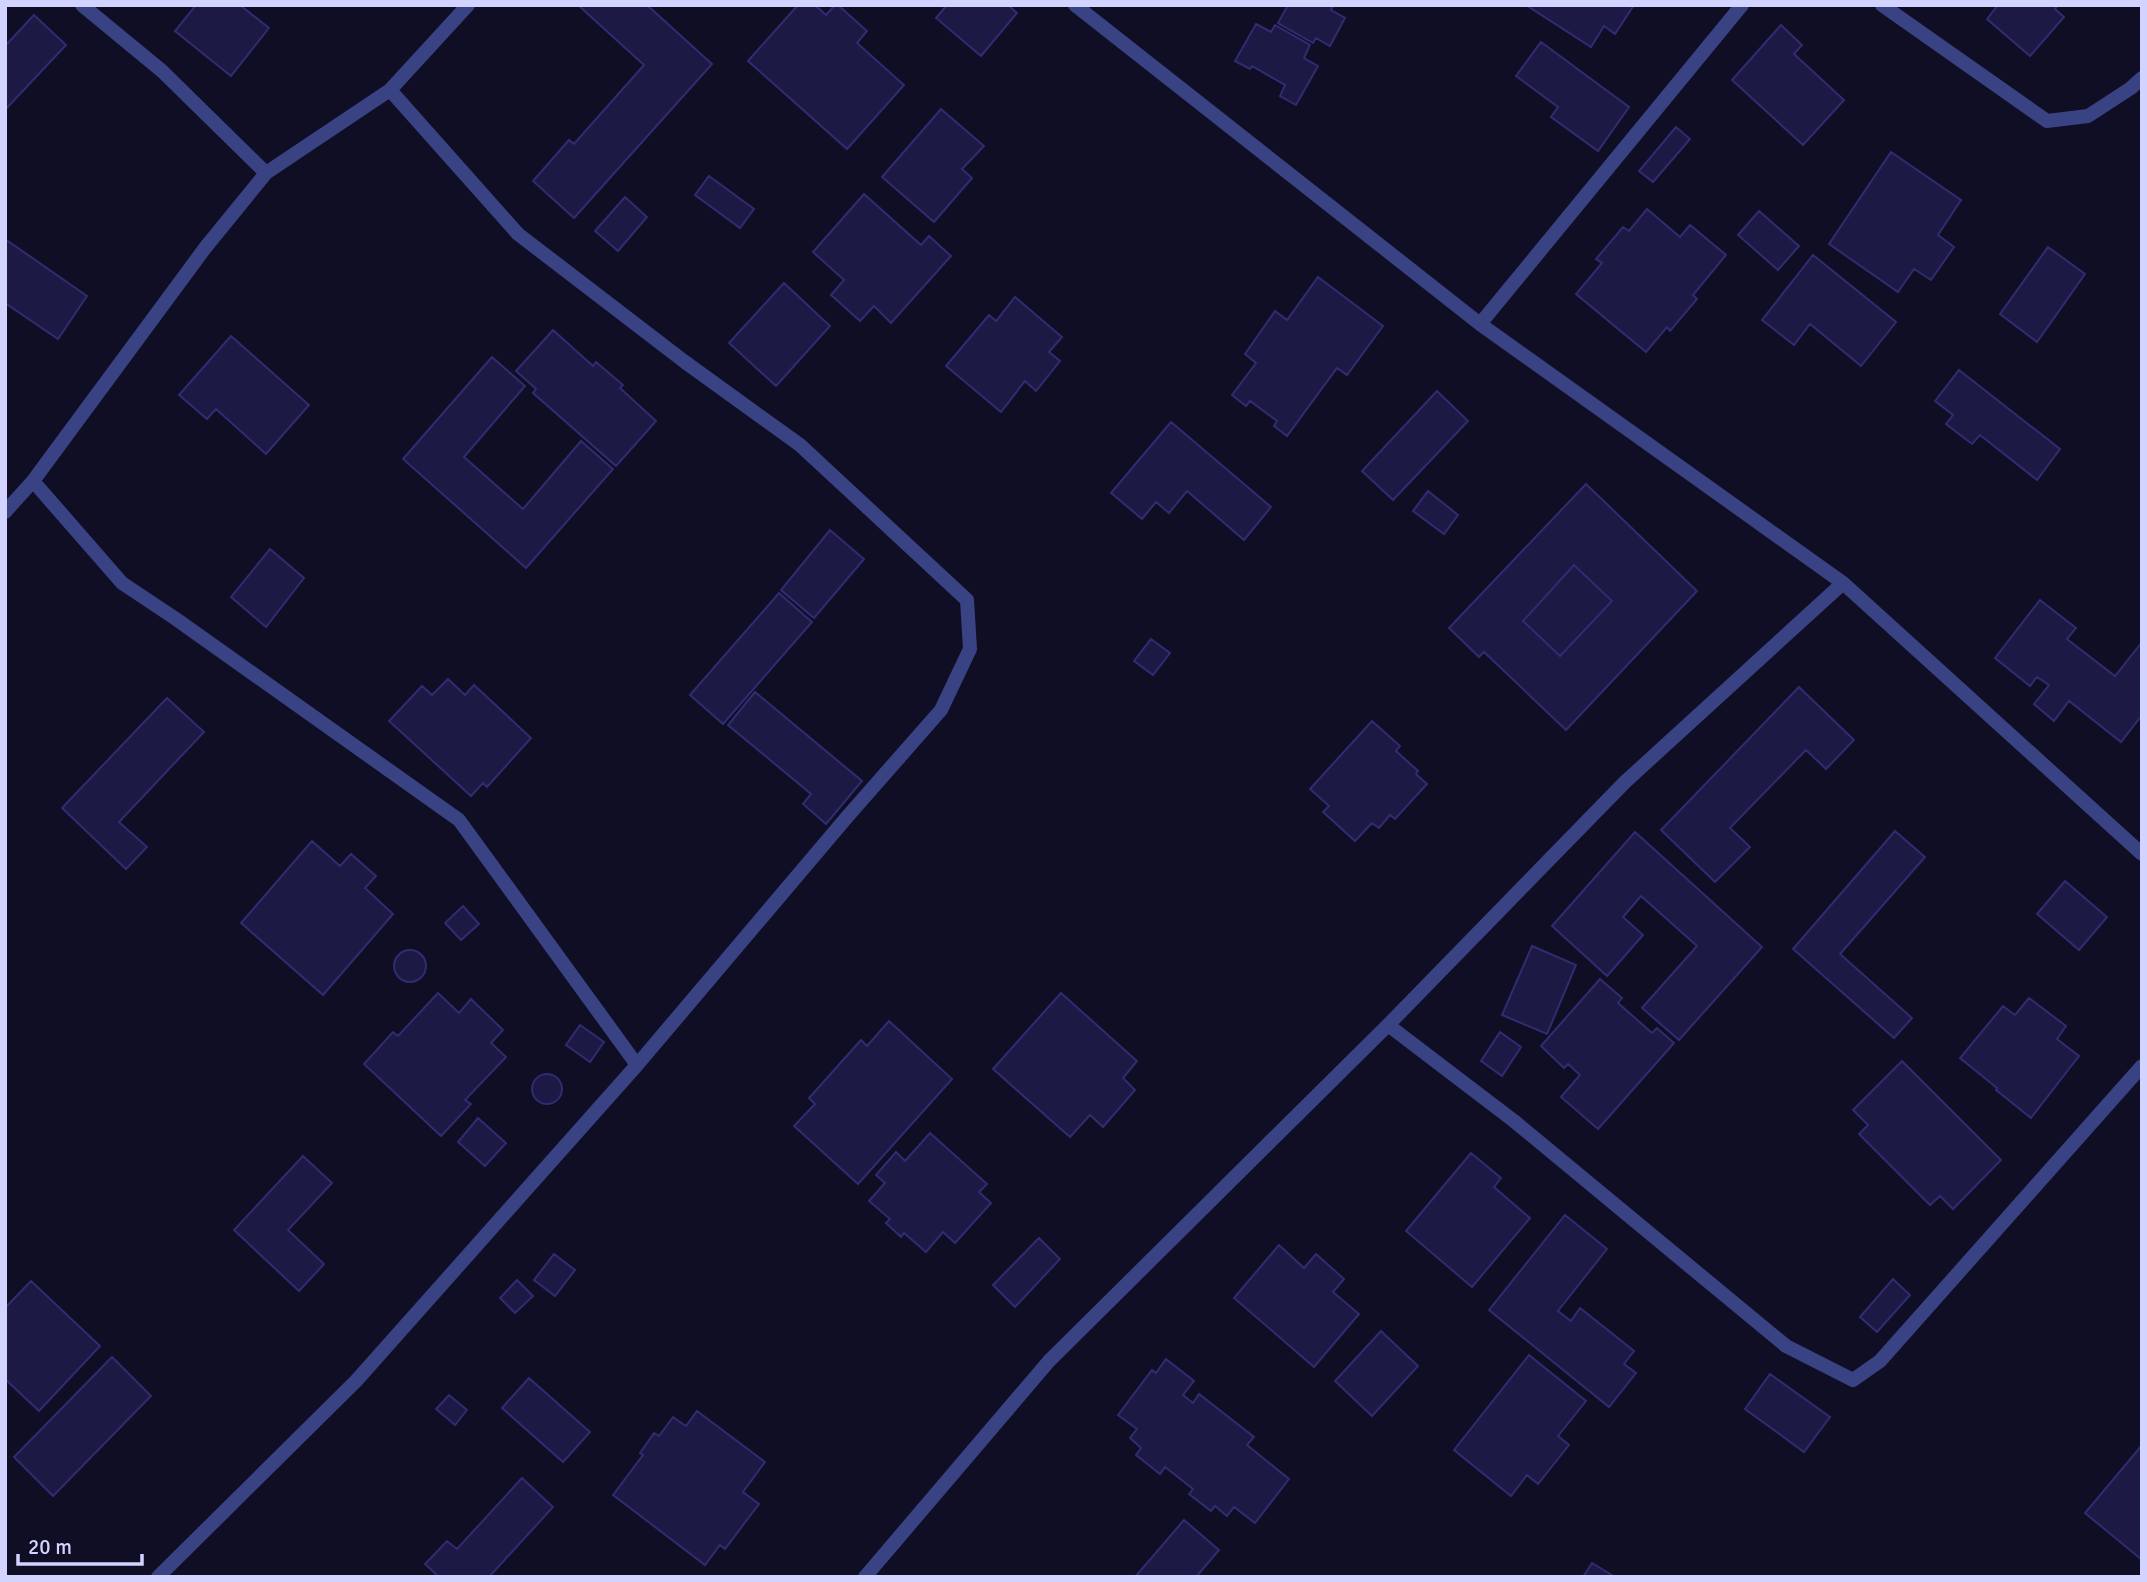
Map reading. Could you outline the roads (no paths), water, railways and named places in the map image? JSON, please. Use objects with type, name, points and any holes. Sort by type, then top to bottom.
[{"type":"street","points":[[82,5],[162,71],[266,173]]},
{"type":"street","points":[[5,513],[33,481],[205,248],[266,173],[390,90],[468,5]]},
{"type":"street","points":[[1075,5],[1479,324],[1843,583],[2142,854]]},
{"type":"street","points":[[1479,324],[1742,5]]},
{"type":"street","points":[[1882,5],[2047,121],[2088,116],[2142,78]]},
{"type":"street","points":[[158,1577],[356,1381],[637,1065],[941,710],[970,649],[967,600],[800,445],[685,362],[518,234],[390,90]]},
{"type":"street","points":[[33,481],[121,583],[176,619],[459,821],[637,1065]]},
{"type":"street","points":[[865,1577],[1049,1362],[1388,1025],[1625,782],[1843,583]]},
{"type":"street","points":[[1388,1025],[1514,1121],[1786,1346],[1853,1380],[1880,1361],[2142,1066]]}]
